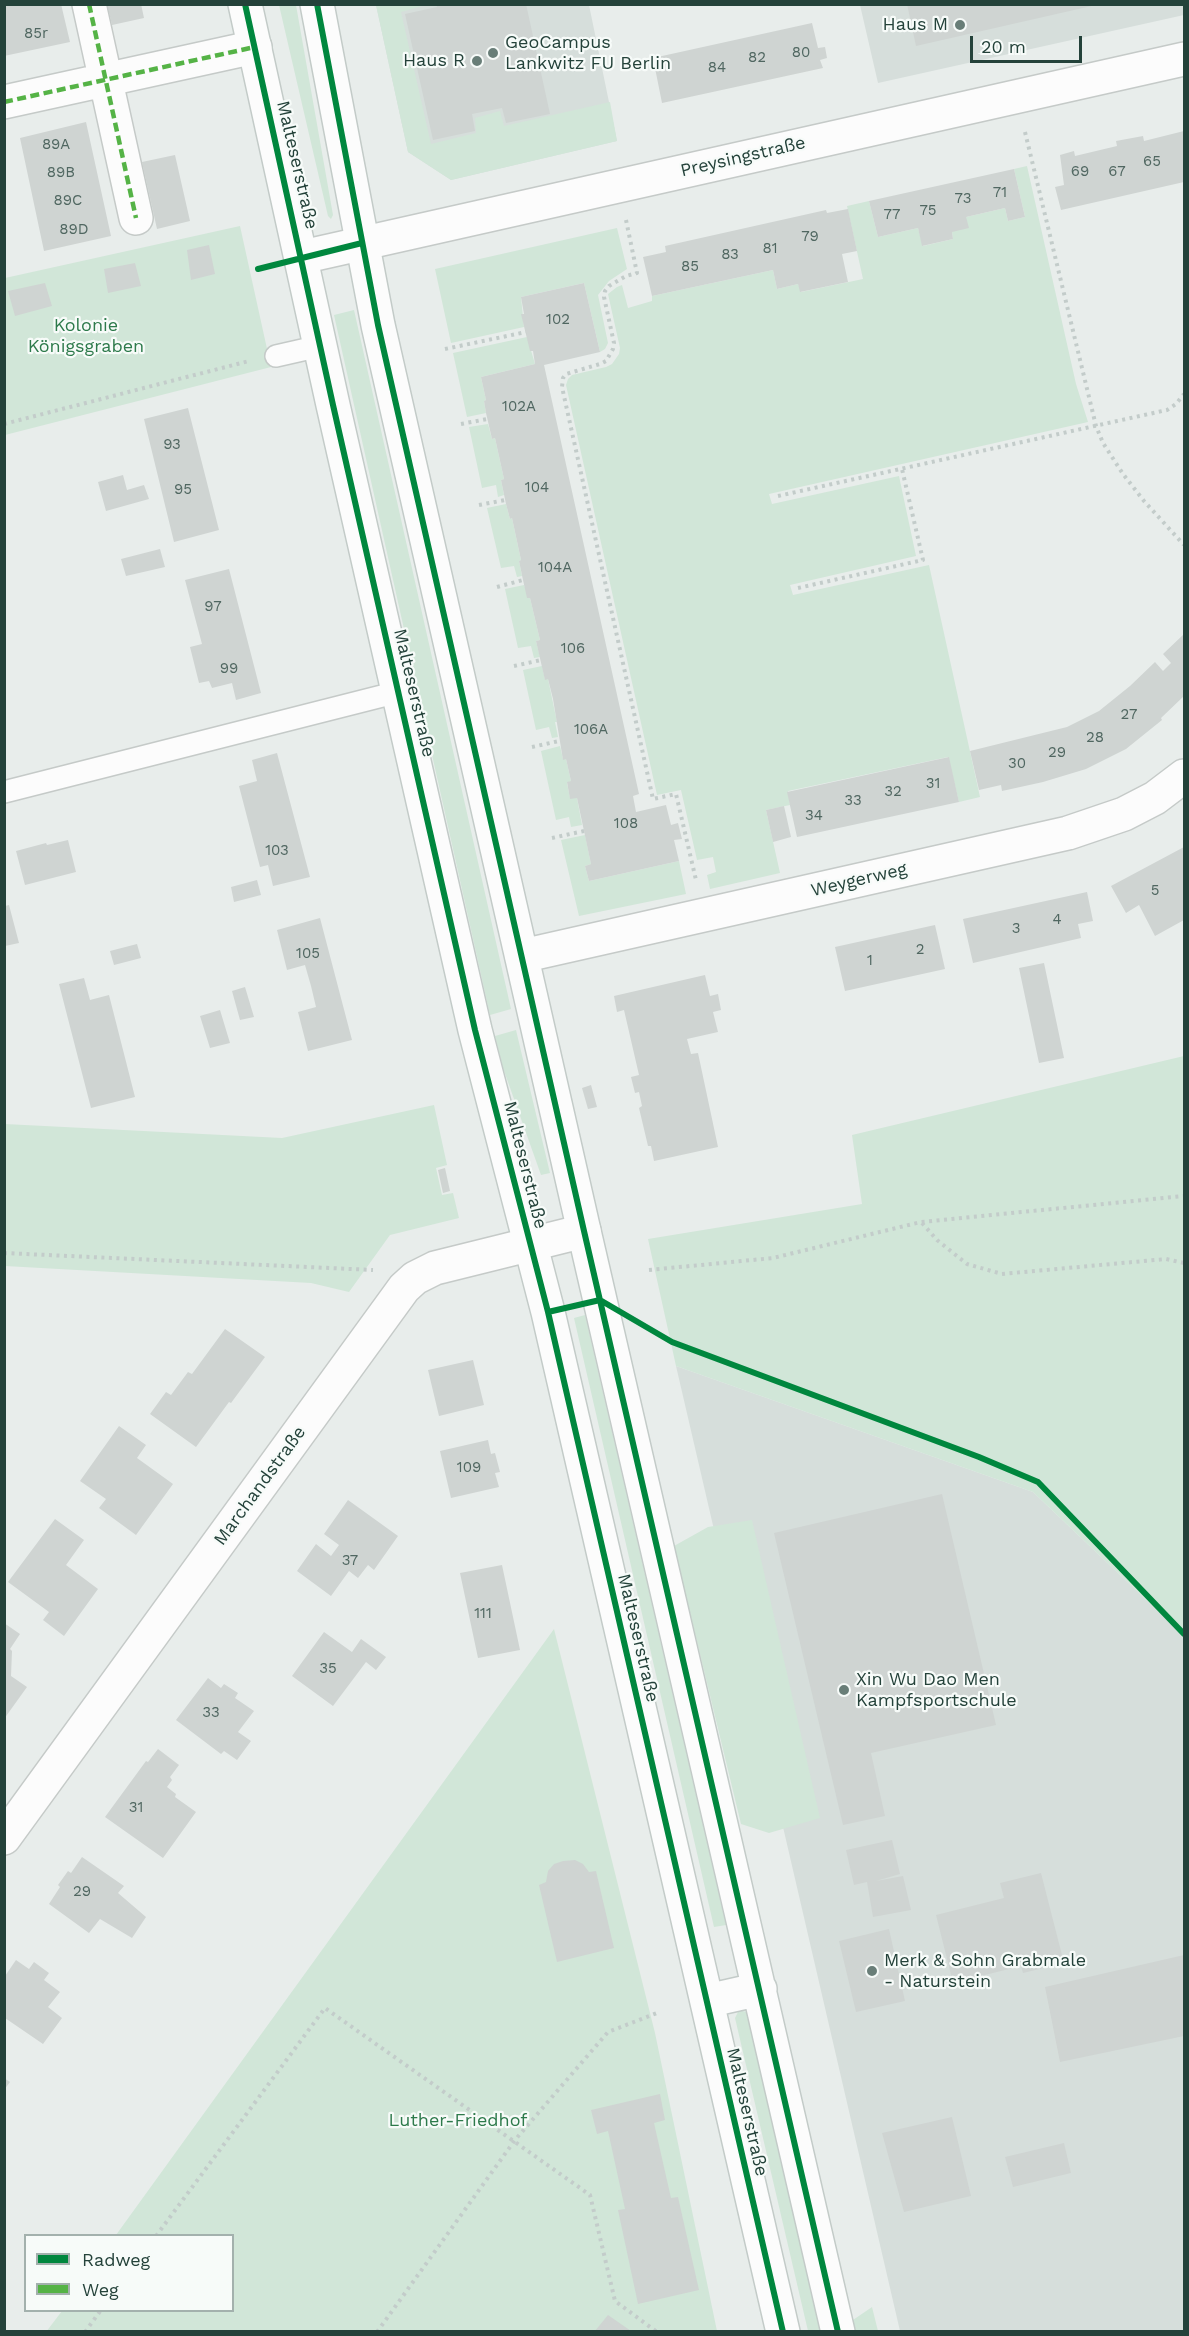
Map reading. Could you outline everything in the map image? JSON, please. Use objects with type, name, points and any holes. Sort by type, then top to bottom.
[{"type":"main road","points":[[88,4],[136,218]]},
{"type":"main road","name":"Malteserstraße","points":[[246,4],[320,346],[475,1030],[530,1244],[783,2331]]},
{"type":"main road","points":[[317,4],[378,325],[838,2331]]},
{"type":"main road","points":[[4,102],[255,47]]},
{"type":"main road","name":"Preysingstraße","points":[[302,257],[1185,59]]},
{"type":"main road","name":"Weygerweg","points":[[522,956],[1068,833],[1124,814],[1155,798],[1185,776]]},
{"type":"main road","name":"Marchandstraße","points":[[4,1838],[404,1288],[415,1278],[435,1268],[584,1231]]},
{"type":"main road","points":[[706,2001],[760,1989]]},
{"type":"lane","points":[[276,356],[320,346]]},
{"type":"lane","points":[[4,792],[398,692]]},
{"type":"path","points":[[1025,130],[1102,443],[1144,501],[1185,545]]},
{"type":"path","points":[[626,219],[637,273],[626,276],[605,291],[604,297],[614,343],[613,349],[606,361],[566,374],[562,387],[653,799],[676,794],[697,883]]},
{"type":"path","points":[[445,349],[526,332]]},
{"type":"path","points":[[4,424],[276,356]]},
{"type":"path","points":[[778,496],[1167,410],[1185,394]]},
{"type":"path","points":[[461,424],[487,418]]},
{"type":"path","points":[[798,588],[923,560],[902,469]]},
{"type":"path","points":[[478,506],[505,500]]},
{"type":"path","points":[[497,587],[523,580]]},
{"type":"path","points":[[514,666],[541,660]]},
{"type":"path","points":[[532,747],[559,741]]},
{"type":"path","points":[[552,838],[584,831]]},
{"type":"path","points":[[649,1270],[773,1258],[921,1222],[1185,1196]]},
{"type":"path","points":[[921,1222],[937,1240],[967,1264],[1002,1274],[1166,1259],[1185,1263]]},
{"type":"path","points":[[4,1253],[376,1270]]},
{"type":"path","points":[[157,2234],[325,2008],[590,2195],[615,2301],[657,2331]]},
{"type":"path","points":[[377,2331],[515,2140],[608,2032],[657,2013]]},
{"type":"path","points":[[85,2331],[99,2312]]},
{"type":"shaded area","points":[[1184,4],[1184,15],[878,83],[860,5]]},
{"type":"shaded area","name":"GeoCampus Lankwitz FU Berlin","points":[[376,5],[589,5],[617,141],[451,180],[408,152]]},
{"type":"shaded area","points":[[676,1366],[1033,1492],[1184,1636],[1184,2331],[900,2331]]},
{"type":"green space","points":[[279,5],[296,5],[333,215],[331,219],[328,216]]},
{"type":"green space","points":[[376,5],[426,5],[401,12],[431,144],[476,133],[475,118],[500,111],[504,126],[610,102],[617,141],[451,180],[408,152]]},
{"type":"green space","points":[[1027,166],[1076,384],[1088,422],[769,494],[772,504],[899,476],[916,556],[790,585],[793,595],[929,565],[980,797],[959,802],[948,757],[788,791],[790,805],[766,810],[780,873],[710,889],[707,875],[716,872],[713,857],[697,860],[681,790],[657,795],[566,385],[568,379],[572,375],[606,367],[612,364],[619,354],[620,348],[608,294],[617,287],[622,285],[628,308],[652,301],[652,296],[773,270],[777,289],[798,284],[801,292],[863,279],[847,206],[869,201],[878,237],[918,228],[923,246],[953,239],[952,232],[966,217],[1005,208],[1008,221],[1025,217],[1014,169]]},
{"type":"green space","name":"Kolonie Königsgraben","points":[[240,226],[271,367],[5,435],[5,278]]},
{"type":"green space","points":[[617,228],[627,269],[609,281],[598,295],[608,343],[605,349],[600,352],[584,283],[521,297],[524,327],[451,343],[435,269]]},
{"type":"green space","points":[[354,310],[511,1009],[490,1015],[334,315]]},
{"type":"green space","points":[[527,337],[535,364],[481,377],[486,413],[467,417],[453,353]]},
{"type":"green space","points":[[488,424],[492,439],[495,438],[504,479],[501,480],[504,495],[498,497],[496,485],[482,488],[469,427]]},
{"type":"green space","points":[[506,504],[510,519],[512,518],[521,560],[519,561],[522,576],[517,577],[514,566],[501,568],[487,508]]},
{"type":"green space","points":[[524,585],[530,598],[540,640],[536,641],[540,657],[534,658],[531,646],[518,648],[505,589]]},
{"type":"green space","points":[[542,666],[545,679],[548,679],[558,737],[552,738],[549,727],[536,730],[523,670]]},
{"type":"green space","points":[[560,746],[563,759],[566,759],[571,781],[567,783],[570,798],[577,798],[582,825],[571,827],[569,817],[556,820],[541,751]]},
{"type":"green space","points":[[585,835],[591,864],[585,866],[589,881],[679,861],[686,894],[579,916],[561,840]]},
{"type":"green space","points":[[516,1030],[550,1173],[541,1175],[503,1068],[495,1036]]},
{"type":"green space","points":[[1184,1056],[1184,1636],[1033,1492],[676,1366],[648,1239],[862,1204],[852,1135]]},
{"type":"green space","points":[[434,1105],[447,1165],[436,1168],[442,1195],[453,1193],[459,1218],[390,1235],[349,1292],[311,1283],[5,1266],[5,1124],[282,1138]]},
{"type":"green space","points":[[585,1315],[726,1925],[714,1927],[574,1318]]},
{"type":"green space","points":[[752,1520],[820,1818],[769,1833],[741,1824],[674,1546],[708,1527]]},
{"type":"green space","name":"Luther-Friedhof","points":[[554,1629],[655,2033],[717,2331],[46,2332],[61,2312],[234,2312],[234,2234],[117,2234]]},
{"type":"green space","points":[[739,2010],[747,2012],[820,2331],[808,2331],[735,2018]]},
{"type":"green space","points":[[872,2307],[878,2331],[855,2331],[853,2320]]},
{"type":"building","points":[[4,4],[61,4],[70,42],[4,56]]},
{"type":"building","points":[[107,4],[141,4],[144,18],[112,25]]},
{"type":"building","name":"Haus R","points":[[436,4],[526,4],[550,114],[506,123],[502,108],[472,114],[475,131],[433,140],[405,14],[437,7]]},
{"type":"building","name":"Haus M","points":[[907,4],[1096,4],[1096,5],[916,46]]},
{"type":"building","points":[[812,23],[818,48],[825,47],[827,58],[820,60],[823,68],[662,103],[653,58]]},
{"type":"building","points":[[86,122],[111,236],[44,251],[20,138]]},
{"type":"building","points":[[1184,131],[1184,182],[1061,210],[1055,187],[1064,185],[1060,155],[1074,151],[1075,156],[1117,146],[1116,141],[1143,136],[1144,141]]},
{"type":"building","points":[[175,155],[190,221],[157,229],[142,162]]},
{"type":"building","points":[[1014,169],[1025,217],[1008,221],[1005,208],[966,217],[969,228],[952,232],[953,239],[922,246],[918,228],[878,237],[869,201]]},
{"type":"building","points":[[848,209],[857,251],[842,254],[848,282],[800,292],[798,284],[777,289],[773,270],[652,296],[643,257],[666,252],[665,246],[826,210],[827,213]]},
{"type":"building","points":[[209,245],[215,274],[191,280],[187,250]]},
{"type":"building","points":[[135,263],[141,286],[108,293],[104,269]]},
{"type":"building","points":[[45,283],[52,306],[15,316],[8,291]]},
{"type":"building","points":[[584,283],[600,352],[544,365],[639,794],[633,796],[636,812],[666,805],[671,825],[678,823],[682,839],[674,840],[679,861],[589,881],[585,866],[591,864],[577,798],[570,799],[567,782],[571,781],[566,759],[563,760],[553,699],[548,679],[545,680],[536,641],[540,640],[530,598],[527,598],[512,518],[510,519],[501,480],[504,479],[495,438],[492,439],[486,413],[481,377],[535,364],[521,314],[524,314],[521,297]]},
{"type":"building","points":[[188,408],[219,530],[174,542],[144,419]]},
{"type":"building","points":[[123,475],[127,490],[144,485],[149,499],[106,511],[98,482]]},
{"type":"building","points":[[160,549],[165,567],[126,576],[121,559]]},
{"type":"building","points":[[229,569],[261,693],[236,700],[232,683],[212,688],[209,681],[199,683],[190,647],[202,644],[185,580]]},
{"type":"building","points":[[1184,634],[1184,696],[1161,718],[1162,720],[1126,749],[1086,769],[1043,782],[1002,791],[1001,785],[979,790],[970,751],[1067,727],[1099,711],[1155,662],[1163,671],[1171,663],[1163,654]]},
{"type":"building","points":[[277,753],[310,877],[273,886],[268,865],[260,867],[239,786],[257,781],[252,760]]},
{"type":"building","points":[[949,757],[959,802],[797,837],[787,792]]},
{"type":"building","points":[[784,806],[791,837],[773,842],[766,810]]},
{"type":"building","points":[[68,840],[76,872],[25,885],[16,851]]},
{"type":"building","points":[[1184,847],[1184,920],[1155,936],[1139,905],[1126,913],[1111,886]]},
{"type":"building","points":[[257,880],[261,895],[234,902],[231,887]]},
{"type":"building","points":[[1087,892],[1093,921],[1078,924],[1081,938],[973,963],[963,919]]},
{"type":"building","points":[[9,905],[19,943],[5,946],[5,906]]},
{"type":"building","points":[[320,918],[352,1040],[308,1051],[298,1012],[316,1007],[311,986],[305,965],[287,970],[277,930]]},
{"type":"building","points":[[935,925],[945,969],[845,991],[835,947]]},
{"type":"building","points":[[137,944],[141,958],[114,965],[110,951]]},
{"type":"building","points":[[1044,963],[1064,1058],[1039,1063],[1019,968]]},
{"type":"building","points":[[705,975],[710,996],[718,994],[721,1010],[713,1012],[718,1032],[687,1039],[691,1054],[698,1053],[718,1147],[654,1161],[639,1108],[642,1106],[639,1092],[635,1093],[631,1077],[639,1075],[624,1010],[617,1012],[614,996]]},
{"type":"building","points":[[84,978],[90,1000],[109,995],[135,1097],[91,1108],[59,984]]},
{"type":"building","points":[[245,987],[254,1017],[240,1020],[232,991]]},
{"type":"building","points":[[220,1010],[230,1043],[210,1048],[200,1016]]},
{"type":"building","points":[[591,1085],[597,1107],[588,1109],[582,1088]]},
{"type":"building","points":[[445,1168],[450,1191],[443,1193],[438,1170]]},
{"type":"building","points":[[225,1329],[265,1357],[196,1447],[150,1414],[166,1392],[171,1395],[188,1372],[192,1374]]},
{"type":"building","points":[[473,1360],[484,1405],[439,1416],[428,1370]]},
{"type":"building","points":[[119,1426],[146,1445],[137,1458],[173,1484],[136,1535],[99,1508],[106,1499],[80,1481]]},
{"type":"building","points":[[488,1440],[491,1454],[495,1453],[500,1472],[495,1473],[499,1487],[451,1498],[440,1451]]},
{"type":"building","points":[[942,1494],[996,1725],[871,1753],[885,1816],[843,1825],[774,1533]]},
{"type":"building","points":[[348,1500],[398,1536],[374,1570],[368,1565],[358,1578],[349,1571],[331,1596],[297,1571],[316,1544],[331,1556],[339,1545],[324,1534]]},
{"type":"building","points":[[55,1519],[84,1540],[66,1565],[98,1589],[64,1636],[43,1620],[49,1612],[8,1582]]},
{"type":"building","points":[[502,1565],[520,1650],[478,1658],[460,1573]]},
{"type":"building","points":[[4,1623],[20,1634],[10,1649],[12,1651],[11,1676],[27,1687],[4,1719]]},
{"type":"building","points":[[324,1632],[352,1652],[361,1639],[386,1657],[376,1670],[366,1662],[333,1706],[292,1676]]},
{"type":"building","points":[[208,1678],[221,1688],[224,1684],[238,1693],[235,1698],[254,1711],[238,1732],[251,1741],[237,1760],[224,1751],[221,1754],[176,1720]]},
{"type":"building","points":[[158,1749],[179,1765],[170,1777],[172,1780],[167,1787],[176,1794],[175,1797],[196,1812],[163,1858],[105,1817],[146,1761],[148,1762]]},
{"type":"building","points":[[892,1840],[900,1874],[876,1881],[903,1876],[911,1910],[873,1917],[867,1882],[854,1885],[846,1850]]},
{"type":"building","points":[[82,1857],[124,1886],[118,1893],[146,1917],[132,1938],[100,1919],[89,1933],[49,1904],[60,1887],[58,1885],[68,1871],[71,1873]]},
{"type":"building","points":[[575,1860],[583,1864],[589,1872],[596,1871],[614,1948],[557,1962],[539,1885],[546,1882],[548,1871],[554,1864]]},
{"type":"building","points":[[1041,1873],[1064,1963],[1023,1973],[1021,1966],[953,1983],[936,1915],[1004,1898],[1000,1883]]},
{"type":"building","name":"Merk & Sohn Grabmale - Naturstein","points":[[889,1929],[905,2001],[856,2012],[839,1941]]},
{"type":"building","points":[[1184,1955],[1184,2036],[1060,2062],[1045,1987]]},
{"type":"building","points":[[16,1960],[29,1969],[34,1962],[49,1973],[44,1980],[60,1992],[48,2007],[62,2018],[43,2044],[5,2018],[5,1976]]},
{"type":"building","points":[[4,2078],[10,2082],[4,2090]]},
{"type":"building","points":[[660,2094],[665,2120],[654,2123],[671,2198],[678,2197],[699,2290],[638,2304],[618,2210],[625,2209],[608,2131],[597,2134],[591,2110]]},
{"type":"building","points":[[952,2117],[971,2196],[904,2212],[882,2133]]},
{"type":"building","points":[[1064,2143],[1071,2173],[1013,2187],[1005,2157]]},
{"type":"building","points":[[608,2315],[631,2331],[595,2331]]},
{"type":"marked path","points":[[89,4],[136,218]]},
{"type":"marked path","points":[[4,102],[255,47]]},
{"type":"cycle path","points":[[245,4],[333,405],[475,1030],[548,1312],[783,2332]]},
{"type":"cycle path","points":[[317,4],[378,325],[838,2332]]},
{"type":"cycle path","points":[[258,269],[362,243]]},
{"type":"cycle path","points":[[548,1312],[600,1300],[672,1342],[979,1457],[1038,1482],[1184,1634]]},
{"type":"place","name":"Haus M","points":[[960,25]]},
{"type":"place","name":"GeoCampus Lankwitz FU Berlin","points":[[493,53]]},
{"type":"place","name":"Haus R","points":[[477,61]]},
{"type":"place","name":"Xin Wu Dao Men Kampfsportschule","points":[[844,1690]]},
{"type":"place","name":"Merk & Sohn Grabmale - Naturstein","points":[[872,1971]]}]
